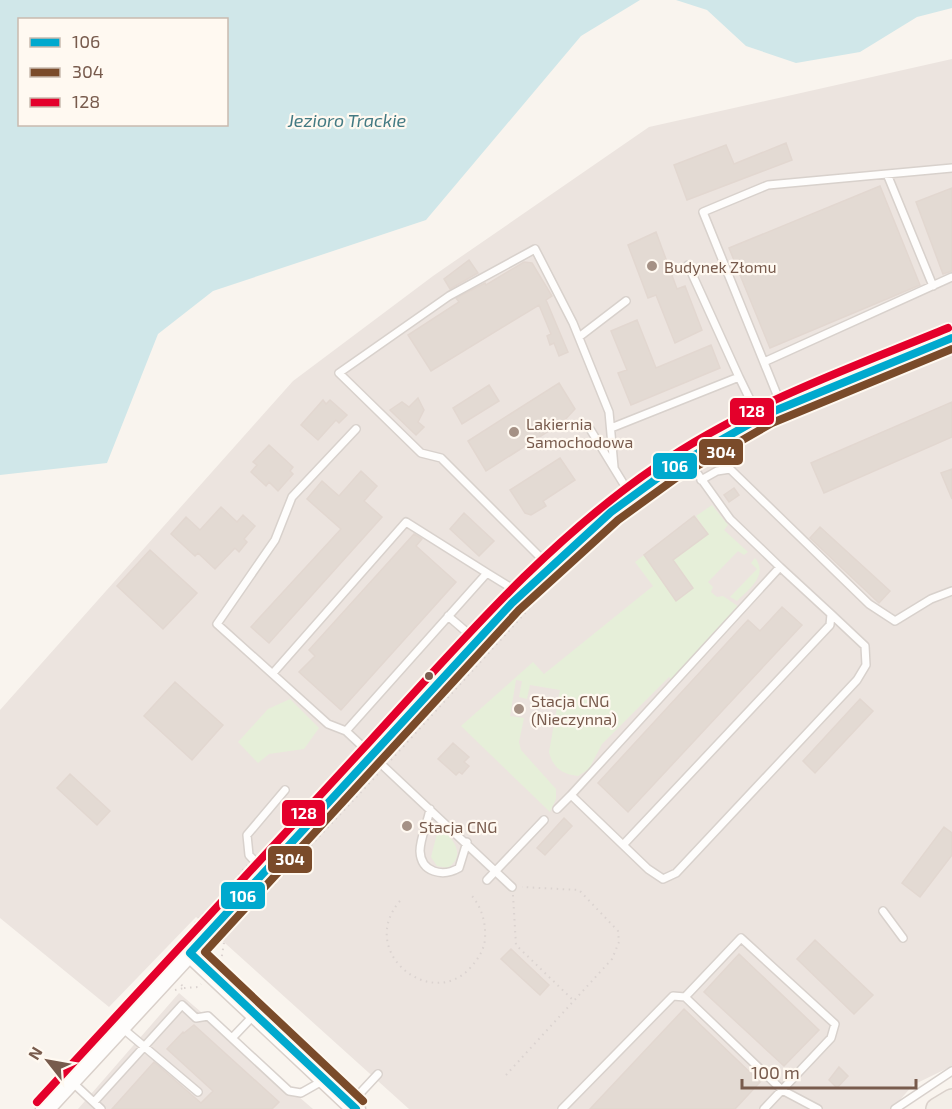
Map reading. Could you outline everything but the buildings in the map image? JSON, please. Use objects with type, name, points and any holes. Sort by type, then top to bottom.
[{"type":"main road","points":[[938,1109],[952,1100]]},
{"type":"street","points":[[45,1109],[373,756],[477,640],[549,566],[631,496],[687,459],[759,418],[952,338]]},
{"type":"street","points":[[190,953],[353,1106]]},
{"type":"lane","points":[[783,407],[703,212],[768,185],[952,168]]},
{"type":"lane","points":[[887,174],[933,286]]},
{"type":"lane","points":[[549,566],[441,458],[421,453],[339,373],[449,296],[535,249],[579,337],[609,412],[614,467]]},
{"type":"lane","points":[[688,265],[759,418]]},
{"type":"lane","points":[[764,362],[952,278]]},
{"type":"lane","points":[[579,337],[626,301]]},
{"type":"lane","points":[[611,428],[739,377]]},
{"type":"lane","points":[[356,429],[292,497],[275,540],[218,624],[274,672],[328,724],[346,731],[497,870],[512,887]]},
{"type":"lane","points":[[590,429],[631,496]]},
{"type":"lane","points":[[571,795],[648,869],[663,879],[676,873],[857,680],[866,665],[865,646],[729,519],[687,459]]},
{"type":"lane","points":[[701,480],[717,471],[730,469],[869,604],[895,621],[931,599],[952,591]]},
{"type":"lane","points":[[274,672],[406,522],[521,594]]},
{"type":"lane","points":[[557,808],[780,567]]},
{"type":"lane","points":[[346,731],[487,573]]},
{"type":"lane","points":[[623,845],[825,632],[830,625],[831,614]]},
{"type":"lane","points":[[448,616],[477,640]]},
{"type":"lane","points":[[265,871],[249,855],[247,835],[285,790]]},
{"type":"lane","points":[[430,809],[420,853],[426,866],[435,873],[448,874],[462,862],[467,842]]},
{"type":"lane","points":[[487,880],[544,820]]},
{"type":"lane","points":[[883,911],[903,938]]},
{"type":"lane","points":[[685,997],[741,938],[835,1024],[831,1038],[764,1109]]},
{"type":"lane","points":[[562,1109],[673,996],[685,997],[782,1090],[818,1109]]},
{"type":"lane","points":[[94,1102],[182,1005],[196,1018],[208,1016],[289,1091],[301,1093],[324,1080]]},
{"type":"lane","points":[[233,1037],[255,1014]]},
{"type":"lane","points":[[121,1027],[198,1092]]},
{"type":"lane","points":[[895,1109],[952,1071]]},
{"type":"lane","points":[[353,1106],[378,1074]]},
{"type":"lane","points":[[71,1081],[101,1109]]},
{"type":"path","points":[[506,1075],[574,1001],[612,959],[619,942],[618,931],[579,890],[512,887],[516,945],[574,1001]]},
{"type":"path","points":[[400,901],[389,913],[386,930],[387,946],[394,961],[406,973],[421,980],[437,982],[453,979],[468,971],[482,951],[486,927],[481,911],[472,896]]},
{"type":"path","points":[[184,987],[200,984]]},
{"type":"shaded area","points":[[952,59],[952,1066],[913,1085],[892,1109],[409,1109],[196,917],[109,1007],[0,918],[0,710],[293,381],[433,276],[649,127]]},
{"type":"shaded area","points":[[179,993],[313,1109],[78,1109]]},
{"type":"green space","points":[[712,505],[728,525],[724,530],[748,552],[744,555],[738,551],[708,582],[713,587],[711,592],[717,597],[723,596],[739,607],[672,680],[669,677],[602,744],[589,769],[578,776],[567,774],[556,766],[551,758],[549,752],[560,690],[530,685],[527,699],[519,697],[522,681],[516,680],[510,716],[524,718],[519,742],[521,750],[556,789],[556,799],[550,812],[461,726],[533,662],[544,674],[653,586],[635,562],[644,555],[676,600],[693,588],[671,558],[708,534],[696,516]]},
{"type":"green space","points":[[755,558],[760,570],[758,576],[737,601],[730,597],[757,569],[751,563]]},
{"type":"green space","points":[[290,699],[319,728],[304,749],[269,754],[258,763],[238,742],[268,709]]},
{"type":"green space","points":[[439,826],[456,846],[457,857],[448,868],[437,866],[431,857]]},
{"type":"water","name":"Jezioro Trackie","points":[[0,0],[640,0],[581,36],[426,220],[213,291],[158,334],[107,463],[0,475]]},
{"type":"water","points":[[676,0],[952,0],[952,8],[917,17],[860,52],[796,63],[746,46],[707,10]]},
{"type":"transit line","name":"128","points":[[37,1102],[472,630],[542,560],[579,527],[657,466],[726,424],[799,389],[948,328]]},
{"type":"transit line","name":"106","points":[[356,1109],[190,953],[512,603],[611,512],[670,469],[767,414],[952,338]]},
{"type":"transit line","name":"304","points":[[363,1101],[205,952],[519,610],[618,520],[676,478],[772,423],[952,349]]},
{"type":"place","name":"Budynek Złomu","points":[[652,266]]},
{"type":"place","name":"Lakiernia Samochodowa","points":[[514,432]]},
{"type":"place","name":"Stacja CNG (Nieczynna)","points":[[519,709]]},
{"type":"place","name":"Stacja CNG","points":[[407,826]]}]
